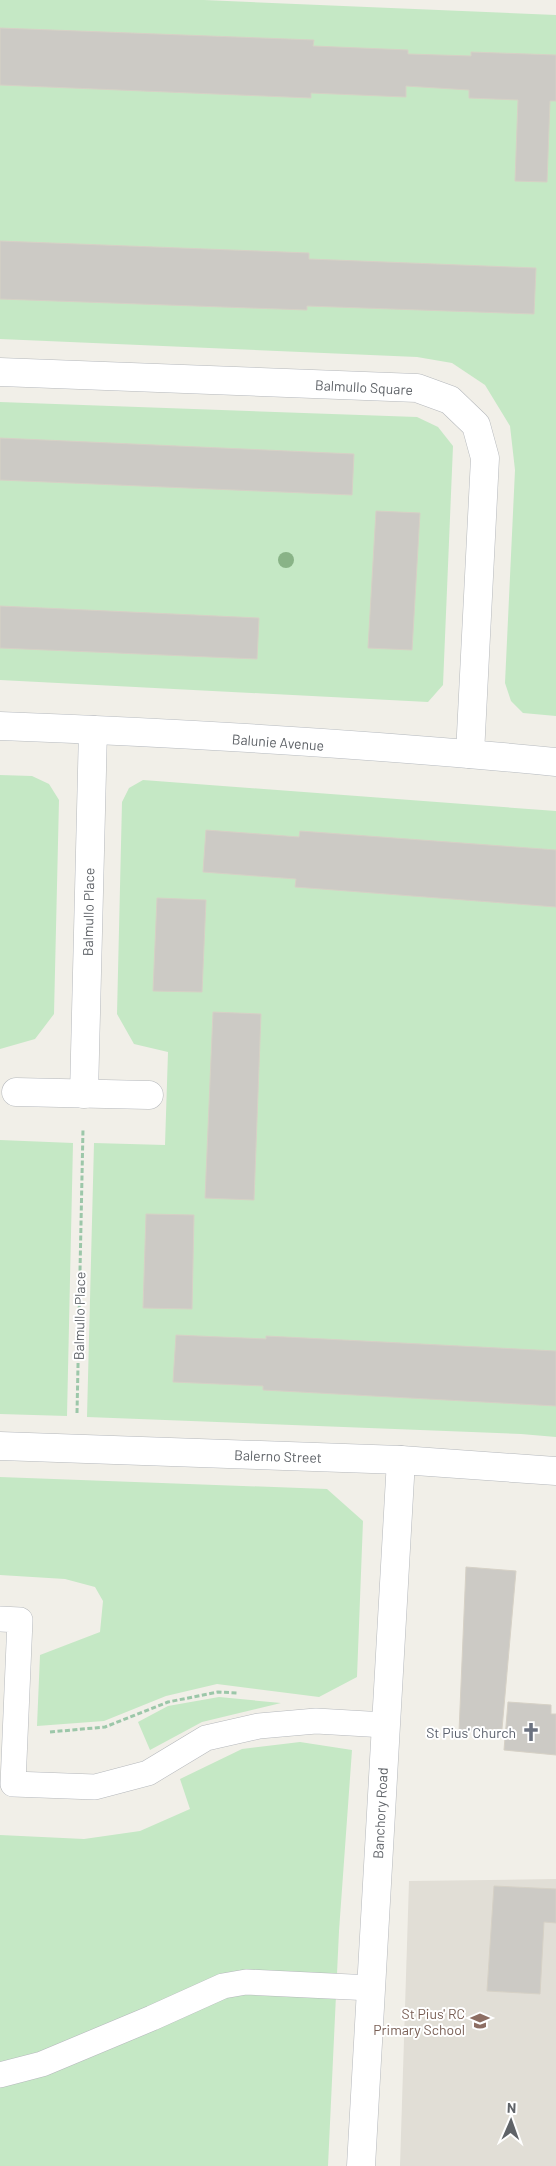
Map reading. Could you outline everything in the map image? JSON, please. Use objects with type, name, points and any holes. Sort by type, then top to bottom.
[{"type":"street","name":"Balmullo Square","points":[[0,372],[417,388],[450,400],[476,425],[485,458],[470,754]]},
{"type":"street","name":"Balunie Avenue","points":[[0,726],[93,730],[470,754],[556,762]]},
{"type":"street","name":"Balmullo Place","points":[[84,1094],[93,730]]},
{"type":"street","points":[[16,1092],[149,1095]]},
{"type":"street","name":"Balerno Street","points":[[0,1446],[401,1460],[556,1471]]},
{"type":"street","name":"Banchory Road","points":[[361,2166],[401,1460]]},
{"type":"lane","points":[[0,1619],[20,1620],[13,1784],[94,1787],[148,1773],[206,1738],[259,1726],[316,1721],[385,1725]]},
{"type":"lane","points":[[0,2075],[42,2064],[223,1986],[246,1982],[372,1988]]},
{"type":"path","name":"Balmullo Place","points":[[76,1449],[84,1094]]},
{"type":"path","points":[[15,1734],[105,1728],[168,1702],[218,1692],[245,1694]]},
{"type":"shaded area","name":"St Pius' RC Primary School","points":[[556,1879],[556,2166],[400,2166],[409,1881]]},
{"type":"green space","points":[[0,0],[204,0],[556,15],[556,716],[523,713],[511,701],[505,683],[515,470],[510,426],[485,385],[452,363],[417,357],[0,339]]},
{"type":"green space","points":[[0,402],[417,417],[438,427],[453,446],[443,685],[428,702],[0,680]]},
{"type":"green space","points":[[0,775],[32,776],[49,784],[59,800],[54,1014],[35,1039],[0,1049]]},
{"type":"green space","points":[[143,780],[556,811],[556,1437],[521,1434],[87,1417],[94,1143],[165,1145],[168,1052],[134,1044],[117,1014],[122,802],[129,788]]},
{"type":"green space","points":[[0,1140],[73,1143],[67,1416],[0,1414]]},
{"type":"green space","points":[[0,1477],[327,1489],[363,1521],[357,1677],[319,1697],[217,1684],[166,1696],[104,1721],[37,1726],[40,1655],[100,1632],[103,1601],[95,1587],[65,1579],[0,1575]]},
{"type":"green space","points":[[219,1697],[281,1703],[202,1722],[150,1750],[138,1722],[168,1706]]},
{"type":"green space","points":[[300,1742],[352,1750],[339,1931],[328,2166],[0,2166],[0,1835],[84,1839],[140,1831],[190,1809],[180,1779],[242,1749]]},
{"type":"building","points":[[0,28],[314,40],[313,46],[408,50],[408,54],[471,56],[471,52],[556,55],[556,101],[550,101],[547,182],[515,181],[518,100],[469,98],[469,90],[406,86],[406,97],[311,93],[311,98],[0,85]]},
{"type":"building","points":[[0,241],[309,253],[309,259],[536,268],[534,314],[307,306],[307,310],[0,299]]},
{"type":"building","points":[[0,438],[354,454],[352,495],[0,480]]},
{"type":"building","points":[[376,511],[420,513],[412,650],[368,648]]},
{"type":"building","points":[[0,606],[259,618],[257,659],[0,648]]},
{"type":"building","points":[[206,830],[299,837],[300,831],[556,850],[556,907],[295,887],[296,879],[203,872]]},
{"type":"building","points":[[157,898],[206,900],[202,992],[153,991]]},
{"type":"building","points":[[213,1012],[261,1014],[254,1200],[205,1198]]},
{"type":"building","points":[[146,1214],[194,1215],[192,1309],[143,1308]]},
{"type":"building","points":[[176,1335],[266,1339],[266,1336],[556,1351],[556,1406],[263,1390],[263,1386],[173,1382]]},
{"type":"building","points":[[466,1567],[516,1571],[502,1729],[459,1732]]},
{"type":"building","name":"St Pius' Church","points":[[508,1702],[551,1705],[551,1714],[556,1714],[556,1755],[504,1750]]},
{"type":"building","points":[[494,1886],[556,1889],[556,1923],[544,1922],[540,1994],[487,1991]]},
{"type":"place","name":"St Pius' Church","points":[[531,1732]]},
{"type":"place","name":"St Pius' RC Primary School","points":[[480,2021]]}]
